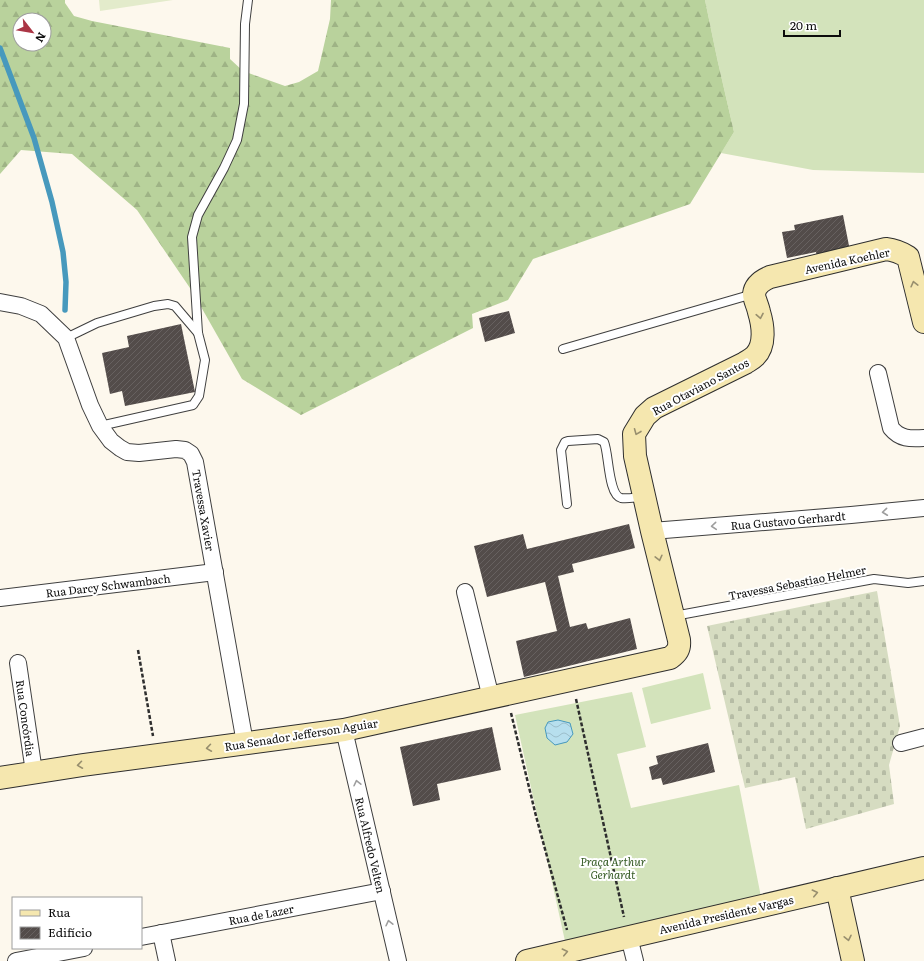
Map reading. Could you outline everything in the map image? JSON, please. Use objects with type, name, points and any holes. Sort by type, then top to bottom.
[{"type":"street","name":"Avenida Koehler","points":[[754,294],[756,287],[762,281],[770,277],[886,249],[893,250],[901,252],[908,257],[924,322]]},
{"type":"street","name":"Rua Otaviano Santos","points":[[670,658],[675,655],[680,647],[635,456],[634,434],[645,416],[654,408],[745,363],[755,356],[760,348],[763,335],[760,314],[754,294]]},
{"type":"street","name":"Travessa Xavier","points":[[0,302],[21,306],[40,314],[66,338],[90,405],[100,426],[111,441],[127,452],[139,453],[176,449],[185,450],[191,454],[195,462],[244,743]]},
{"type":"street","points":[[878,373],[890,428],[895,434],[904,438],[924,438]]},
{"type":"street","name":"Rua Gustavo Gerhardt","points":[[652,531],[924,508]]},
{"type":"street","name":"Rua Darcy Schwambach","points":[[0,598],[215,572]]},
{"type":"street","points":[[465,592],[499,696]]},
{"type":"street","name":"Rua Senador Jefferson Aguiar","points":[[0,778],[34,772],[344,730],[670,658]]},
{"type":"street","name":"Rua Concórdia","points":[[18,663],[34,772]]},
{"type":"street","name":"Rua Alfredo Velten","points":[[344,730],[398,961]]},
{"type":"street","points":[[901,743],[924,737]]},
{"type":"street","name":"Avenida Presidente Vargas","points":[[528,961],[924,868]]},
{"type":"street","points":[[837,888],[853,961]]},
{"type":"street","name":"Rua de Lazer","points":[[142,937],[382,891]]},
{"type":"street","points":[[161,933],[168,961]]},
{"type":"street","points":[[629,937],[636,961]]},
{"type":"street","points":[[16,961],[79,949]]},
{"type":"lane","points":[[100,426],[193,405],[199,396],[205,360],[198,333],[192,237],[198,215],[224,168],[236,140],[244,104],[248,0]]},
{"type":"lane","points":[[563,350],[754,294]]},
{"type":"lane","points":[[66,338],[97,323],[154,306],[168,304],[176,306],[198,333]]},
{"type":"lane","points":[[567,504],[561,450],[565,442],[568,441],[598,439],[604,442],[608,457],[612,487],[617,495],[621,498],[644,497]]},
{"type":"lane","name":"Travessa Sebastiao Helmer","points":[[674,617],[874,579],[908,583],[924,581]]},
{"type":"path","points":[[138,650],[156,755]]},
{"type":"path","points":[[572,679],[629,937]]},
{"type":"path","points":[[499,696],[536,816],[572,950]]},
{"type":"green space","points":[[0,0],[65,0],[65,3],[74,16],[92,21],[230,48],[230,59],[243,71],[285,86],[299,82],[318,71],[330,19],[331,0],[705,0],[734,132],[690,204],[533,259],[508,300],[472,314],[473,328],[301,415],[242,379],[192,291],[137,210],[72,154],[21,150],[0,174]]},
{"type":"green space","points":[[99,0],[173,0],[100,11]]},
{"type":"green space","points":[[705,0],[924,0],[924,173],[813,170],[721,153],[734,132]]},
{"type":"green space","points":[[877,591],[900,726],[889,765],[894,804],[806,829],[795,777],[745,788],[707,626]]},
{"type":"green space","points":[[703,673],[711,709],[651,724],[642,688]]},
{"type":"green space","name":"Praça Arthur Gerhardt","points":[[632,692],[646,747],[617,754],[631,808],[739,785],[761,897],[565,941],[515,715]]},
{"type":"water","points":[[558,720],[570,723],[573,734],[567,742],[555,745],[547,738],[545,728],[548,722]]},
{"type":"building","points":[[843,215],[851,256],[818,262],[816,252],[787,258],[782,232],[795,230],[794,225]]},
{"type":"building","points":[[509,311],[515,333],[485,342],[479,318]]},
{"type":"building","points":[[181,324],[195,392],[125,406],[122,391],[110,394],[102,353],[129,347],[127,336]]},
{"type":"building","points":[[629,524],[635,548],[572,564],[574,572],[558,576],[570,627],[586,623],[588,629],[630,618],[637,649],[524,677],[516,641],[557,631],[545,582],[487,597],[474,546],[523,534],[527,549]]},
{"type":"building","points":[[492,727],[501,770],[437,784],[440,800],[413,806],[400,747]]},
{"type":"building","points":[[708,743],[715,772],[663,785],[661,778],[652,780],[649,767],[658,764],[656,756]]},
{"type":"waterway","points":[[0,48],[34,138],[52,202],[63,252],[66,282],[65,310]]}]
